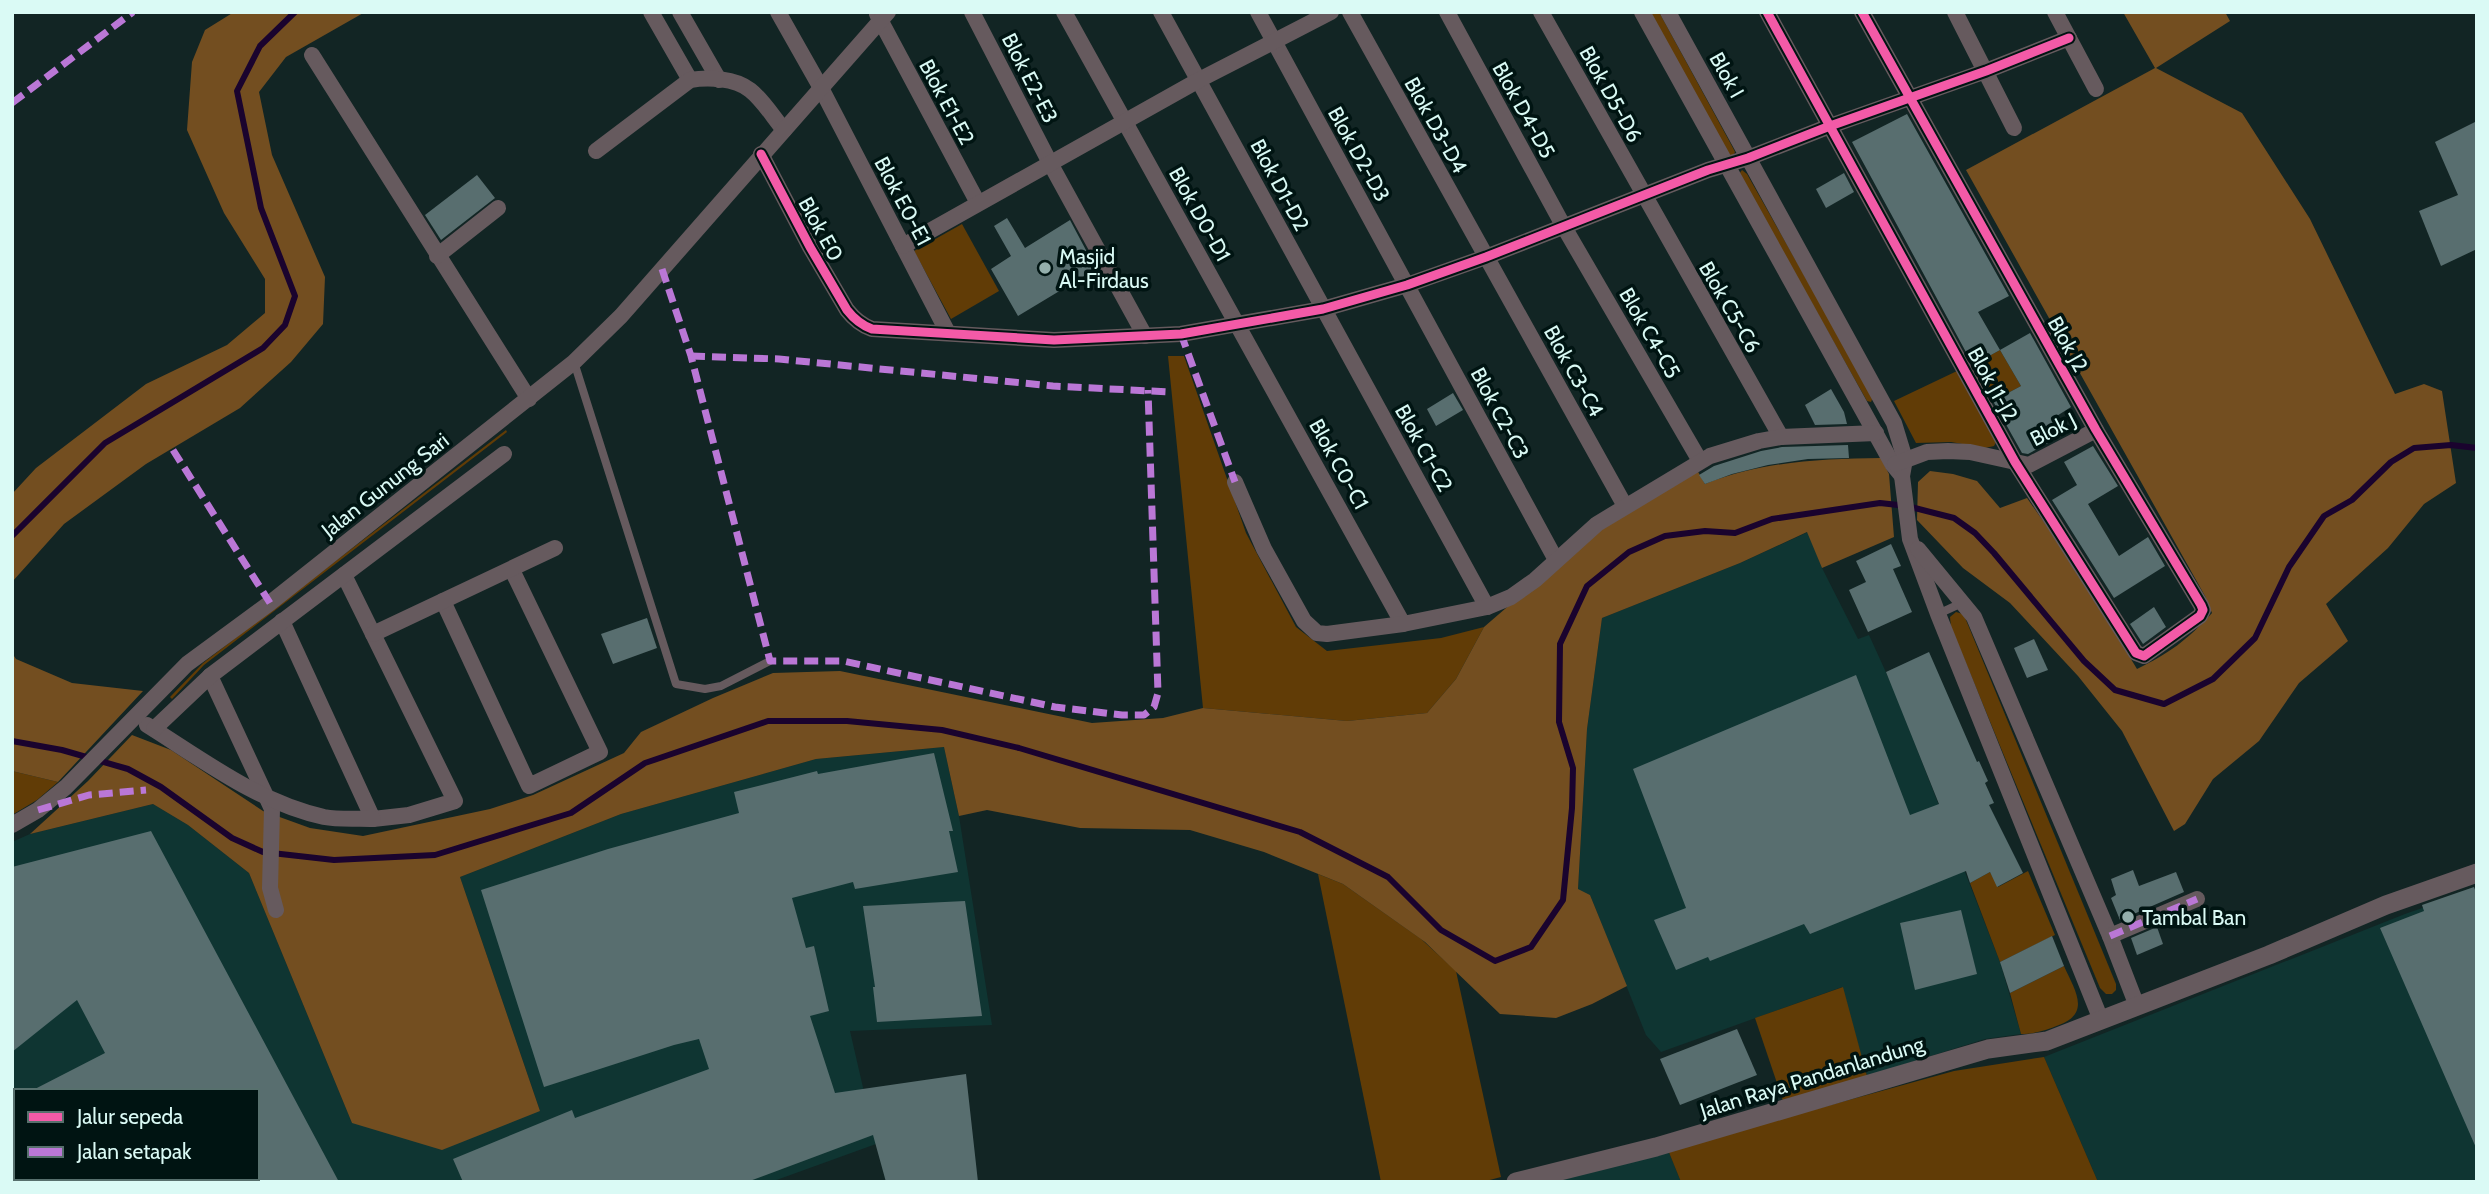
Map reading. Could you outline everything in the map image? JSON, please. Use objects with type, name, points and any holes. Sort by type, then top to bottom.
[{"type":"street","points":[[651,12],[690,80]]},
{"type":"street","points":[[680,12],[719,80]]},
{"type":"street","name":"Blok E0-E1","points":[[778,12],[821,88],[948,333]]},
{"type":"street","name":"Blok E2-E3","points":[[972,12],[1145,336]]},
{"type":"street","name":"Blok D0-D1","points":[[1064,12],[1237,326]]},
{"type":"street","name":"Blok D1-D2","points":[[1161,12],[1323,309]]},
{"type":"street","name":"Blok D2-D3","points":[[1258,12],[1407,285]]},
{"type":"street","points":[[903,246],[1199,80],[1331,12]]},
{"type":"street","name":"Blok D3-D4","points":[[1350,12],[1486,257]]},
{"type":"street","name":"Blok D4-D5","points":[[1447,12],[1564,227]]},
{"type":"street","name":"Blok D5-D6","points":[[1541,12],[1643,197]]},
{"type":"street","points":[[1642,12],[1876,433],[1901,470],[1910,539],[1938,614],[2119,1013]]},
{"type":"street","name":"Blok I","points":[[1668,12],[1886,408],[1901,470]]},
{"type":"street","name":"Blok J1-J2","points":[[1767,12],[2015,461],[2136,653]]},
{"type":"street","name":"Blok J2","points":[[1862,12],[2096,430],[2201,605],[2203,610],[2200,616],[2144,656],[2136,653]]},
{"type":"street","points":[[1955,12],[2014,128]]},
{"type":"street","points":[[2054,12],[2096,89]]},
{"type":"street","name":"Jalan Gunung Sari","points":[[12,825],[38,810],[84,768],[187,664],[270,603],[574,362],[646,288],[821,88],[881,15]]},
{"type":"street","name":"Blok E1-E2","points":[[881,15],[978,203]]},
{"type":"street","points":[[948,333],[1014,340],[1145,336],[1237,326],[1323,309],[1407,285],[1486,257],[2069,38]]},
{"type":"street","points":[[312,55],[528,399]]},
{"type":"street","points":[[596,150],[690,80],[703,78],[742,86],[752,91],[784,130]]},
{"type":"street","name":"Blok E0","points":[[761,154],[810,247],[853,318],[872,329],[948,333]]},
{"type":"street","name":"Blok C5-C6","points":[[1643,197],[1781,438]]},
{"type":"street","points":[[437,256],[498,208]]},
{"type":"street","name":"Blok C4-C5","points":[[1564,227],[1700,461]]},
{"type":"street","name":"Blok C3-C4","points":[[1486,257],[1625,506]]},
{"type":"street","name":"Blok C2-C3","points":[[1407,285],[1556,561]]},
{"type":"street","name":"Blok C1-C2","points":[[1323,309],[1488,607]]},
{"type":"street","name":"Blok C0-C1","points":[[1237,326],[1403,624]]},
{"type":"street","name":"Blok J","points":[[1901,470],[1927,453],[1948,452],[1970,452],[2029,465],[2096,430]]},
{"type":"street","points":[[1235,482],[1264,549],[1309,627],[1317,633],[1328,634],[1403,624],[1488,607],[1511,597],[1597,524],[1700,461],[1739,446],[1781,438],[1876,433]]},
{"type":"street","points":[[154,729],[210,676],[504,454]]},
{"type":"street","points":[[1910,539],[1974,617],[2110,936],[2119,1013]]},
{"type":"street","points":[[373,634],[555,548]]},
{"type":"street","points":[[443,601],[529,786],[600,752],[512,570]]},
{"type":"street","points":[[134,716],[268,798],[327,818],[373,819],[409,815],[455,801],[344,575]]},
{"type":"street","points":[[282,621],[373,819]]},
{"type":"street","points":[[210,676],[272,809],[270,888],[276,910]]},
{"type":"street","name":"Jalan Raya Pandanlandung","points":[[1516,1182],[1656,1147],[1988,1049],[2047,1041],[2269,955],[2386,905],[2477,873]]},
{"type":"street","points":[[2110,936],[2197,899]]},
{"type":"lane","points":[[574,362],[676,684],[705,689],[721,687],[769,661]]},
{"type":"lane","points":[[1938,614],[1964,602]]},
{"type":"shaded area","points":[[234,12],[365,12],[286,57],[259,92],[272,155],[325,277],[323,324],[291,362],[240,408],[146,464],[64,524],[12,582],[12,494],[36,468],[146,384],[227,345],[265,313],[265,279],[224,213],[187,130],[192,62],[205,30]]},
{"type":"shaded area","points":[[1650,12],[1659,12],[1733,148],[1733,156],[1728,155]]},
{"type":"shaded area","points":[[2123,12],[2225,12],[2230,21],[2156,68],[2242,113],[2310,219],[2395,394],[2424,384],[2442,391],[2456,483],[2424,504],[2388,548],[2326,604],[2348,641],[2299,683],[2259,741],[2213,779],[2185,824],[2174,831],[2122,731],[2078,676],[2010,603],[1963,568],[1917,520],[1918,482],[1930,471],[1977,481],[2000,508],[2027,498],[2070,559],[2137,669],[2178,645],[2212,613],[2205,596],[1966,170],[2155,68]]},
{"type":"shaded area","points":[[1742,170],[1747,174],[1873,397],[1871,402],[1867,401],[1739,174]]},
{"type":"shaded area","points":[[962,224],[999,291],[951,319],[914,251]]},
{"type":"shaded area","points":[[2000,350],[2021,386],[1991,402],[1969,367]]},
{"type":"shaded area","points":[[1168,356],[1184,356],[1246,533],[1296,627],[1327,651],[1441,638],[1484,627],[1456,679],[1427,713],[1347,721],[1203,708]]},
{"type":"shaded area","points":[[1957,371],[1997,440],[1994,446],[1985,448],[1951,442],[1916,443],[1894,401]]},
{"type":"shaded area","points":[[506,430],[507,432],[204,665],[172,699],[170,697],[203,663]]},
{"type":"shaded area","points":[[1881,458],[1889,474],[1894,537],[1822,568],[1807,532],[1740,563],[1602,618],[1587,729],[1578,889],[1590,895],[1627,986],[1556,1018],[1500,1014],[1425,942],[1343,884],[1264,852],[1190,830],[1080,828],[987,810],[959,816],[944,747],[816,759],[621,814],[460,877],[540,1111],[442,1150],[352,1123],[249,873],[188,825],[153,804],[30,834],[88,781],[132,735],[171,750],[263,811],[310,828],[363,836],[490,809],[533,795],[624,753],[641,732],[773,673],[840,671],[1092,723],[1163,718],[1203,708],[1347,721],[1427,713],[1456,679],[1484,627],[1593,533],[1697,470],[1705,484],[1770,466]]},
{"type":"shaded area","points":[[1808,532],[1822,568],[1858,639],[1869,635],[1894,690],[2000,962],[2021,1034],[1985,1039],[1867,1076],[1842,987],[1661,1052],[1646,1035],[1590,895],[1578,890],[1587,729],[1602,618],[1740,563]]},
{"type":"shaded area","points":[[1956,612],[1963,614],[1966,620],[2116,984],[2116,990],[2112,994],[2106,994],[2100,988],[1951,627],[1950,617]]},
{"type":"shaded area","points":[[12,653],[16,659],[72,683],[143,691],[58,782],[12,771]]},
{"type":"shaded area","points":[[944,747],[959,816],[992,1025],[850,1031],[876,1144],[771,1182],[12,1182],[12,842],[30,834],[153,804],[188,825],[249,873],[352,1123],[540,1111],[460,877],[621,814],[816,759]]},
{"type":"shaded area","points":[[12,771],[58,782],[37,800],[12,815]]},
{"type":"shaded area","points":[[2028,871],[2055,935],[2000,962],[1970,883],[1990,872],[1998,887]]},
{"type":"shaded area","points":[[1318,874],[1343,884],[1421,939],[1456,971],[1501,1177],[1482,1182],[1381,1182]]},
{"type":"shaded area","points":[[2477,889],[2477,1182],[2098,1182],[2044,1057],[2405,914]]},
{"type":"shaded area","points":[[2064,966],[2078,1000],[2075,1014],[2050,1029],[2021,1034],[2010,993]]},
{"type":"shaded area","points":[[1843,987],[1867,1076],[1783,1101],[1755,1018]]},
{"type":"shaded area","points":[[2044,1057],[2098,1182],[1681,1182],[1668,1150],[1954,1071]]},
{"type":"shaded area","points":[[1668,1150],[1681,1182],[1546,1182]]},
{"type":"building","points":[[1907,114],[2009,296],[1978,312],[2000,350],[1973,365],[1852,142]]},
{"type":"building","points":[[2477,121],[2477,249],[2441,266],[2419,211],[2458,195],[2435,142]]},
{"type":"building","points":[[1844,173],[1854,192],[1826,208],[1816,189]]},
{"type":"building","points":[[477,175],[495,198],[441,240],[425,215]]},
{"type":"building","name":"Masjid Al-Firdaus","points":[[1007,218],[1025,248],[1070,220],[1096,269],[1018,316],[991,269],[1011,256],[994,226]]},
{"type":"building","points":[[2030,333],[2071,407],[2052,419],[2061,436],[2028,454],[2022,453],[1993,401],[2021,386],[2000,350]]},
{"type":"building","points":[[1831,389],[1844,412],[1847,424],[1815,425],[1805,405]]},
{"type":"building","points":[[1453,393],[1463,410],[1436,426],[1427,409]]},
{"type":"building","points":[[1848,445],[1849,458],[1808,459],[1768,465],[1705,484],[1699,475],[1714,466],[1761,451],[1782,447]]},
{"type":"building","points":[[2093,446],[2118,486],[2088,504],[2119,556],[2148,537],[2165,566],[2114,598],[2052,500],[2077,485],[2064,462]]},
{"type":"building","points":[[1891,544],[1901,566],[1893,569],[1912,612],[1868,632],[1849,590],[1866,582],[1856,561]]},
{"type":"building","points":[[2154,607],[2166,627],[2143,644],[2130,624]]},
{"type":"building","points":[[647,618],[657,648],[613,664],[601,634]]},
{"type":"building","points":[[2034,639],[2048,670],[2027,678],[2014,648]]},
{"type":"building","points":[[1929,652],[1977,762],[1979,761],[1988,781],[1985,783],[1994,803],[1989,805],[2023,873],[1997,887],[1990,872],[1970,883],[1966,871],[1810,934],[1804,924],[1710,961],[1708,957],[1676,970],[1654,920],[1686,908],[1633,769],[1856,675],[1910,815],[1939,804],[1886,672]]},
{"type":"building","points":[[934,753],[953,831],[949,831],[958,872],[855,889],[853,882],[792,898],[806,948],[814,946],[829,1011],[810,1016],[835,1093],[966,1074],[978,1182],[886,1182],[873,1135],[747,1182],[463,1182],[453,1159],[572,1110],[575,1118],[709,1069],[699,1039],[544,1087],[481,890],[608,849],[739,813],[734,792],[817,771],[818,774]]},
{"type":"building","points":[[151,831],[339,1182],[257,1182],[259,1089],[35,1089],[105,1053],[77,1000],[12,1052],[12,867]]},
{"type":"building","points":[[2133,870],[2139,886],[2176,872],[2184,892],[2120,920],[2111,898],[2116,895],[2111,879]]},
{"type":"building","points":[[2474,887],[2477,895],[2477,1150],[2380,928],[2424,911],[2422,905]]},
{"type":"building","points":[[965,901],[982,1016],[877,1022],[875,987],[863,906]]},
{"type":"building","points":[[1961,910],[1977,974],[1915,990],[1900,923]]},
{"type":"building","points":[[2157,927],[2163,944],[2137,955],[2131,938]]},
{"type":"building","points":[[2052,936],[2064,966],[2010,993],[2000,962]]},
{"type":"building","points":[[1737,1029],[1757,1075],[1680,1105],[1660,1059]]},
{"type":"waterway","points":[[12,536],[105,443],[263,348],[285,325],[295,296],[261,208],[237,91],[260,46],[295,12]]},
{"type":"waterway","points":[[12,741],[62,750],[128,769],[161,787],[232,838],[263,852],[334,860],[435,855],[571,813],[645,763],[768,721],[847,721],[942,730],[1019,748],[1300,832],[1388,877],[1441,930],[1495,961],[1531,947],[1563,900],[1573,768],[1559,722],[1560,644],[1587,586],[1629,552],[1665,536],[1705,531],[1735,533],[1772,519],[1880,503],[1907,506],[1954,518],[1975,533],[1994,553],[2084,661],[2115,690],[2164,704],[2213,679],[2255,638],[2289,567],[2324,516],[2352,500],[2391,462],[2414,448],[2451,445],[2477,448]]},
{"type":"marked path","points":[[12,103],[133,12]]},
{"type":"marked path","points":[[662,269],[691,356],[770,661],[843,661],[1055,707],[1144,715],[1154,707],[1158,693],[1148,390]]},
{"type":"marked path","points":[[1181,334],[1235,482]]},
{"type":"marked path","points":[[691,356],[779,359],[1053,386],[1170,392]]},
{"type":"marked path","points":[[173,450],[270,603]]},
{"type":"marked path","points":[[38,810],[89,795],[146,790]]},
{"type":"marked path","points":[[2110,936],[2197,899]]},
{"type":"cycle path","points":[[1767,12],[2015,462],[2136,653],[2144,656],[2200,616],[2203,610],[2201,605],[2096,430],[1862,12]]},
{"type":"cycle path","points":[[761,154],[847,310],[858,321],[872,329],[1054,340],[1181,334],[1323,309],[1407,285],[1708,170],[1748,158],[1986,71],[2069,38]]},
{"type":"place","name":"Masjid Al-Firdaus","points":[[1045,268]]},
{"type":"place","name":"Tambal Ban","points":[[2128,917]]}]
